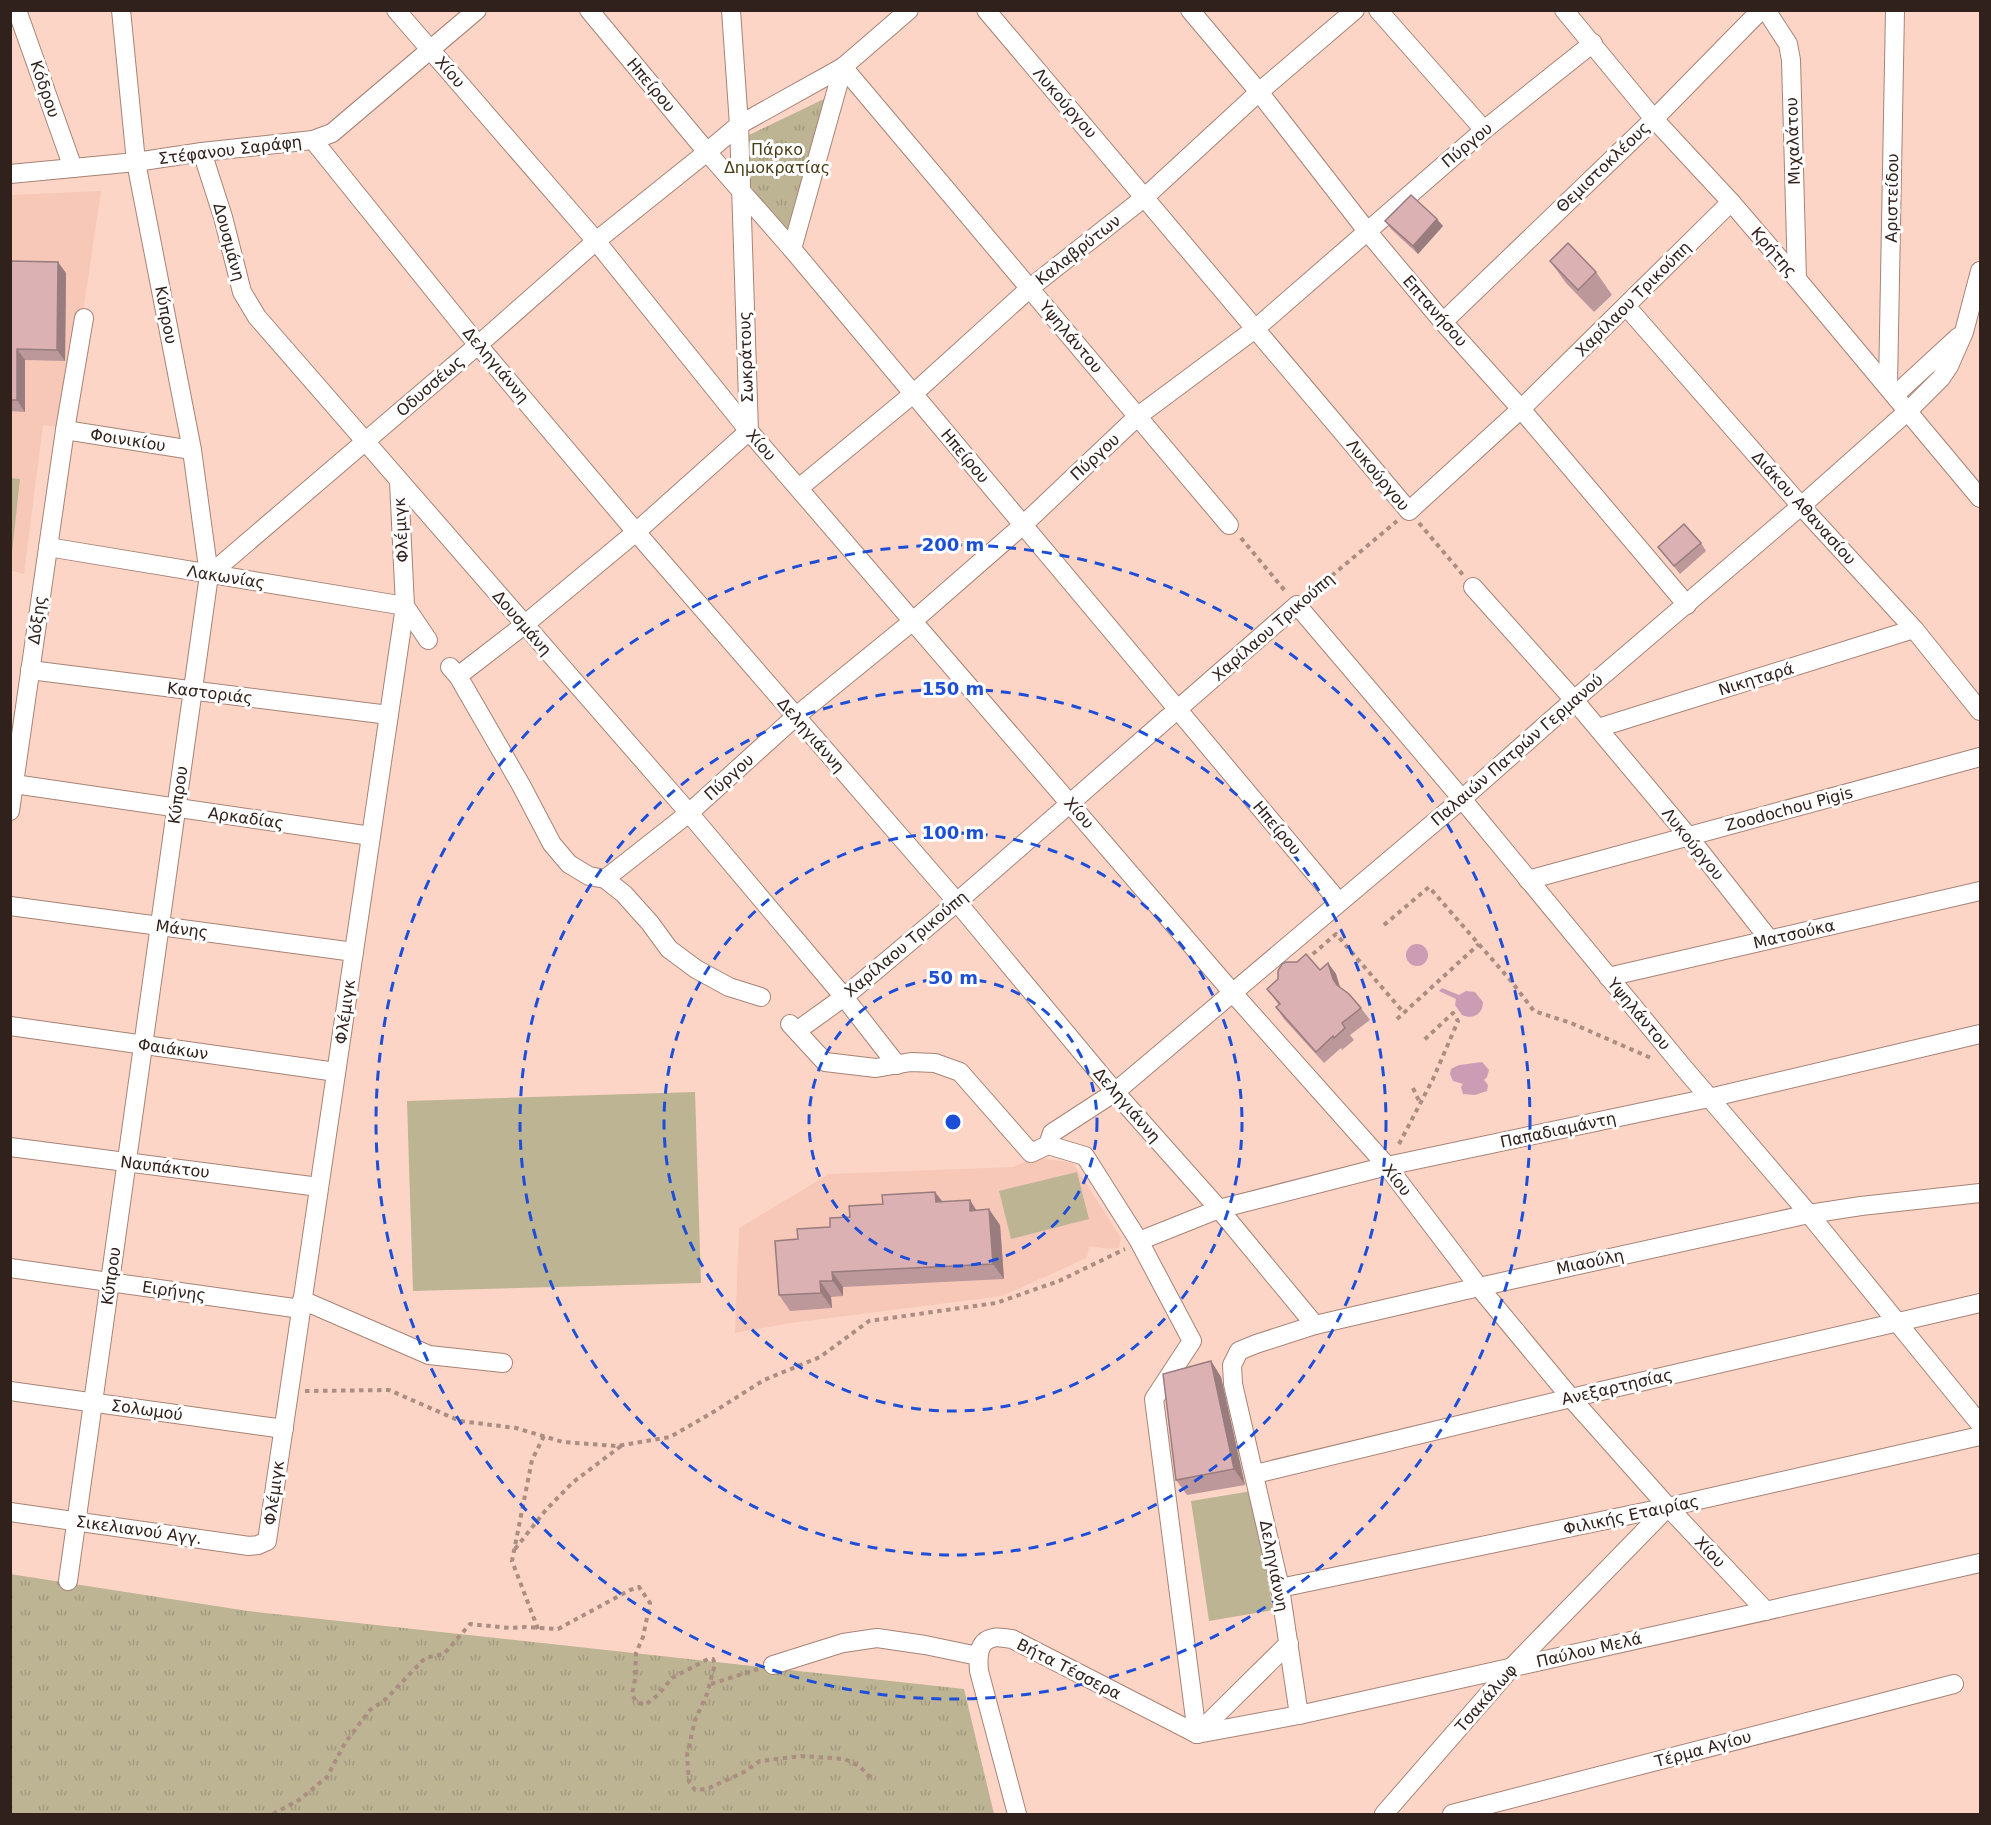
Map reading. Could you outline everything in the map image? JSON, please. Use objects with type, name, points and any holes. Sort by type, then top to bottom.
[{"type":"street","name":"Κόδρου","points":[[17,10],[73,168]]},
{"type":"street","name":"Κύπρου","points":[[68,1581],[209,575],[192,450],[136,162],[121,10]]},
{"type":"street","name":"Χίου","points":[[396,10],[596,241],[749,431],[1232,992],[1387,1166],[1479,1287],[1571,1398],[1668,1507],[1766,1611]]},
{"type":"street","name":"Στέφανου Σαράφη","points":[[10,174],[136,162],[313,140],[332,133],[477,10]]},
{"type":"street","name":"Ηπείρου","points":[[589,10],[1339,902]]},
{"type":"street","name":"Σωκράτους","points":[[731,10],[738,125],[749,431]]},
{"type":"street","name":"Οδυσσέως","points":[[209,575],[596,241],[738,125],[843,67],[909,10]]},
{"type":"street","name":"Λυκούργου","points":[[986,10],[1409,511]]},
{"type":"street","name":"Επτανήσου","points":[[1190,10],[1259,92],[1367,231],[1443,322],[1521,409],[1687,605]]},
{"type":"street","name":"Καλαβρύτων","points":[[799,488],[913,394],[1030,288],[1145,197],[1259,92],[1355,10]]},
{"type":"street","points":[[1378,10],[1484,130]]},
{"type":"street","name":"Κρήτης","points":[[1564,10],[1654,119],[1731,202],[1797,279],[1980,498]]},
{"type":"street","name":"Θεμιστοκλέους","points":[[1443,322],[1654,119],[1761,10]]},
{"type":"street","name":"Μιχαλάτου","points":[[1767,10],[1788,44],[1791,60],[1797,279]]},
{"type":"street","name":"Αριστείδου","points":[[1892,391],[1896,10]]},
{"type":"street","name":"Πύργου","points":[[605,879],[689,813],[795,717],[913,621],[1023,525],[1138,416],[1255,329],[1484,130],[1593,44]]},
{"type":"street","points":[[792,249],[843,67]]},
{"type":"street","name":"Υψηλάντου","points":[[843,67],[1229,525]]},
{"type":"street","name":"Δεληγιάννη","points":[[313,140],[478,345],[636,532],[957,902],[1115,1092],[1220,1209],[1315,1325]]},
{"type":"street","name":"Δουσμάνη","points":[[202,152],[223,217],[242,292],[256,317],[689,813],[844,997],[897,1065]]},
{"type":"street","name":"Χαρίλαου Τρικούπη","points":[[1409,511],[1521,409],[1731,202]]},
{"type":"street","name":"Παλαιών Πατρών Γερμανού","points":[[1048,1144],[1052,1133],[1115,1092],[1462,799],[1574,700],[1802,506],[1908,411],[1941,378],[1964,332],[1980,271]]},
{"type":"street","name":"Διάκου Αθανασίου","points":[[1626,306],[1914,629],[1980,711]]},
{"type":"street","name":"Δόξης","points":[[10,811],[64,430],[84,318]]},
{"type":"street","points":[[1892,391],[1964,332]]},
{"type":"street","name":"Φοινικίου","points":[[64,430],[192,450]]},
{"type":"street","points":[[749,431],[636,532],[524,625],[454,672],[521,785],[552,844],[569,864],[589,876],[605,879],[624,894],[669,949],[696,969],[729,987],[761,998]]},
{"type":"street","name":"Φλέμιγκ","points":[[267,1541],[405,606],[399,481]]},
{"type":"street","name":"Λακωνίας","points":[[48,547],[405,606]]},
{"type":"street","name":"Λυκούργου","points":[[1473,587],[1598,728],[1688,836],[1769,939]]},
{"type":"street","name":"Υψηλάντου","points":[[1297,604],[1462,799],[1709,1098],[1809,1214],[1980,1424]]},
{"type":"street","name":"Χαρίλαου Τρικούπη","points":[[897,1065],[876,1068],[825,1062],[794,1027],[844,997],[957,902],[1297,604]]},
{"type":"street","points":[[405,606],[428,640]]},
{"type":"street","name":"Νικηταρά","points":[[1598,728],[1914,629]]},
{"type":"street","name":"Καστοριάς","points":[[30,670],[389,715]]},
{"type":"street","name":"Zoodochou Pigis","points":[[1528,880],[1980,757]]},
{"type":"street","name":"Αρκαδίας","points":[[14,784],[371,836]]},
{"type":"street","name":"Ματσούκα","points":[[1608,977],[1980,891]]},
{"type":"street","name":"Μάνης","points":[[10,906],[354,952]]},
{"type":"street","name":"Φαιάκων","points":[[10,1026],[336,1072]]},
{"type":"street","name":"Παπαδιαμάντη","points":[[1140,1241],[1220,1209],[1387,1166],[1709,1098],[1980,1034]]},
{"type":"street","points":[[897,1065],[911,1062],[935,1063],[960,1072],[1031,1153],[1048,1144],[1085,1156],[1140,1241],[1192,1341],[1154,1399],[1197,1734]]},
{"type":"street","name":"Ναυπάκτου","points":[[10,1147],[319,1186]]},
{"type":"street","name":"Μιαούλη","points":[[1233,1384],[1233,1365],[1239,1352],[1256,1344],[1315,1325],[1809,1214],[1980,1193]]},
{"type":"street","name":"Ειρήνης","points":[[10,1268],[302,1304],[429,1355],[503,1363]]},
{"type":"street","name":"Ανεξαρτησίας","points":[[1255,1474],[1980,1303]]},
{"type":"street","name":"Δεληγιάννη","points":[[1233,1384],[1280,1588],[1299,1715]]},
{"type":"street","name":"Σολωμού","points":[[10,1391],[284,1429]]},
{"type":"street","name":"Φιλικής Εταιρίας","points":[[1280,1588],[1668,1507],[1980,1436]]},
{"type":"street","name":"Τσακάλωφ","points":[[1384,1815],[1512,1667],[1668,1507]]},
{"type":"street","name":"Σικελιανού Αγγ.","points":[[10,1512],[249,1546],[267,1541]]},
{"type":"street","name":"Παύλου Μελά","points":[[1197,1734],[1299,1715],[1980,1563]]},
{"type":"street","points":[[773,1665],[843,1643],[877,1638],[978,1656],[979,1671],[1017,1815]]},
{"type":"street","name":"Βήτα Τέσσερα","points":[[978,1656],[982,1644],[992,1638],[1012,1639],[1197,1734]]},
{"type":"street","points":[[1197,1734],[1289,1643]]},
{"type":"street","name":"Τέρμα Αγίου","points":[[1452,1815],[1954,1684]]},
{"type":"path","name":"Λυκούργου","points":[[1409,511],[1473,587]]},
{"type":"path","name":"Χαρίλαου Τρικούπη","points":[[1297,604],[1409,511]]},
{"type":"path","points":[[1229,525],[1297,604]]},
{"type":"path","points":[[1384,925],[1429,887],[1534,1011],[1571,1023],[1669,1066],[1683,1067]]},
{"type":"path","points":[[1300,964],[1336,934],[1404,1013]]},
{"type":"path","points":[[1396,1019],[1479,944]]},
{"type":"path","points":[[1399,1144],[1433,1079],[1458,1021],[1453,1013],[1423,1041]]},
{"type":"path","points":[[1413,1088],[1420,1103]]},
{"type":"path","points":[[289,1390],[390,1390],[460,1421],[516,1428],[563,1442],[622,1445],[670,1437],[764,1380],[820,1357],[869,1321],[996,1303],[1059,1281],[1140,1241]]},
{"type":"path","points":[[538,1629],[512,1561],[532,1460],[544,1436]]},
{"type":"path","points":[[514,1550],[545,1511],[572,1484],[622,1445]]},
{"type":"path","points":[[273,1815],[299,1800],[327,1777],[345,1743],[370,1710],[386,1699],[424,1658],[444,1654],[470,1624],[558,1629],[639,1587],[650,1603],[643,1637],[636,1653],[632,1694],[636,1702],[645,1705],[658,1695],[672,1678],[708,1659],[713,1659],[715,1664],[710,1684],[695,1720],[687,1755],[689,1782],[695,1790],[707,1789],[744,1772],[760,1761],[802,1756],[845,1759],[859,1766],[873,1780]]},
{"type":"path","points":[[710,1684],[773,1665]]},
{"type":"shaded area","points":[[101,191],[66,428],[43,425],[24,574],[10,570],[10,195]]},
{"type":"shaded area","points":[[1413,944],[1421,944],[1428,951],[1428,959],[1421,966],[1413,966],[1406,959],[1406,951]]},
{"type":"shaded area","points":[[1442,988],[1459,995],[1466,991],[1475,992],[1483,1002],[1481,1010],[1477,1015],[1470,1017],[1462,1015],[1455,1005],[1456,999],[1439,991]]},
{"type":"shaded area","points":[[1482,1062],[1489,1070],[1484,1080],[1488,1085],[1487,1091],[1475,1095],[1463,1094],[1461,1087],[1463,1084],[1453,1081],[1450,1074],[1451,1069],[1459,1065]]},
{"type":"shaded area","points":[[1035,1157],[1073,1163],[1121,1238],[1119,1248],[1089,1246],[1087,1258],[1002,1296],[791,1323],[735,1333],[739,1228],[829,1174],[1013,1167]]},
{"type":"green space","name":"Πάρκο Δημοκρατίας","points":[[826,98],[788,236],[747,181],[747,136]]},
{"type":"green space","points":[[11,478],[20,479],[10,561]]},
{"type":"green space","points":[[695,1092],[701,1283],[413,1291],[407,1101]]},
{"type":"green space","points":[[1077,1172],[1089,1219],[1011,1239],[999,1191]]},
{"type":"green space","points":[[1252,1491],[1273,1610],[1209,1621],[1191,1501]]},
{"type":"green space","points":[[10,1574],[248,1611],[964,1689],[994,1814],[11,1814]]},
{"type":"building","points":[[1411,195],[1437,219],[1413,246],[1385,221]]},
{"type":"building","points":[[1568,243],[1596,272],[1578,290],[1550,261]]},
{"type":"building","points":[[10,261],[58,262],[57,350],[17,349],[17,400],[10,400]]},
{"type":"building","points":[[1684,524],[1701,543],[1674,566],[1658,547]]},
{"type":"building","points":[[1306,954],[1320,970],[1328,963],[1337,985],[1349,994],[1361,1008],[1342,1023],[1345,1028],[1316,1052],[1276,1007],[1280,1004],[1267,989],[1278,979],[1278,971],[1282,964],[1297,962]]},
{"type":"building","points":[[935,1192],[936,1202],[970,1200],[970,1211],[989,1209],[993,1264],[832,1272],[833,1281],[820,1281],[821,1293],[779,1295],[775,1241],[798,1239],[797,1229],[830,1227],[830,1218],[850,1217],[849,1206],[883,1204],[882,1195]]},
{"type":"building","points":[[1211,1361],[1234,1469],[1176,1480],[1163,1374]]}]
